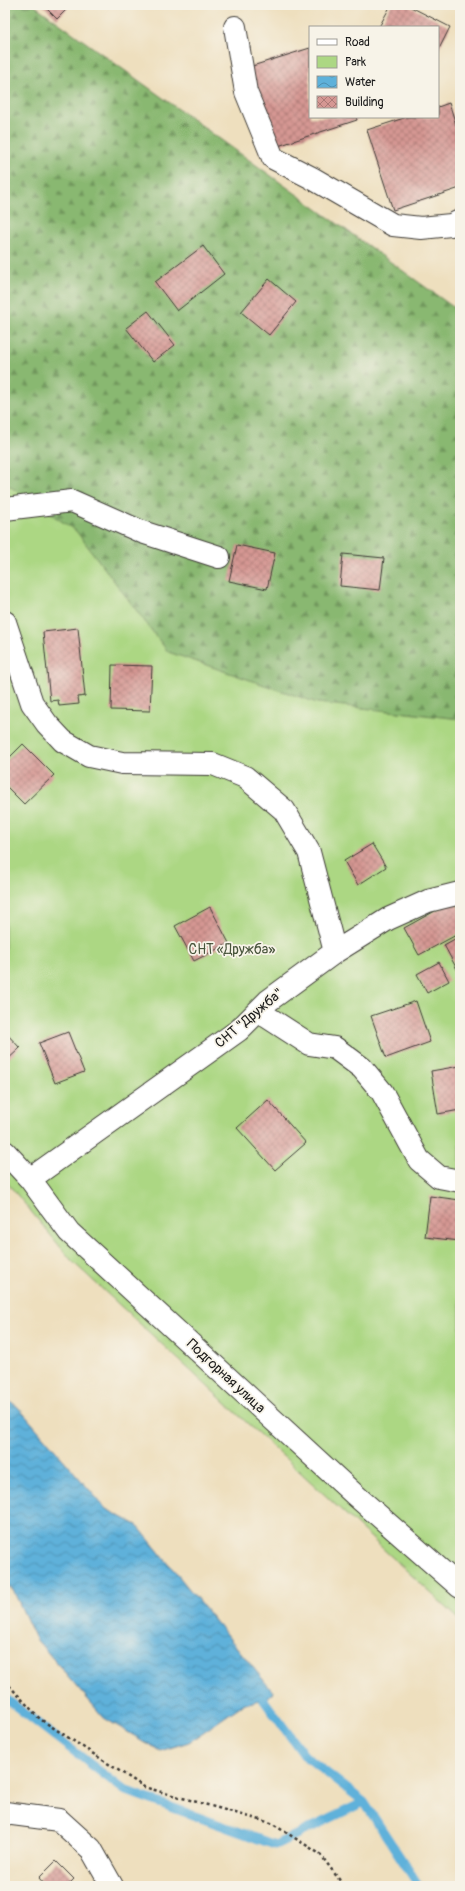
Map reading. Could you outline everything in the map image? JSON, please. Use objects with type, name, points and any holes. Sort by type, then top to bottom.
[{"type":"street","points":[[235,27],[246,92],[273,158],[312,178],[393,225],[422,228],[452,225],[460,221]]},
{"type":"street","points":[[5,509],[72,501],[142,532],[219,557]]},
{"type":"street","points":[[5,622],[32,703],[47,724],[63,741],[89,756],[122,763],[213,764],[245,777],[284,810],[309,852],[335,952]]},
{"type":"street","name":"СНТ \"Дружба\"","points":[[30,1179],[239,1030],[268,1001],[335,952],[388,919],[428,901],[460,893]]},
{"type":"street","points":[[258,1011],[309,1044],[335,1048],[362,1068],[382,1092],[419,1160],[439,1177],[460,1181]]},
{"type":"street","name":"Подгорная улица","points":[[5,1152],[30,1179],[69,1232],[354,1494],[460,1587]]},
{"type":"street","points":[[5,1813],[59,1820],[91,1849],[112,1886]]},
{"type":"path","points":[[5,1681],[40,1719],[144,1787],[271,1824],[320,1854],[344,1886]]},
{"type":"green space","points":[[5,5],[34,5],[460,312],[460,719],[317,703],[168,652],[76,531],[5,483]]},
{"type":"green space","name":"СНТ «Дружба»","points":[[5,483],[76,531],[168,652],[317,703],[460,719],[460,1620],[72,1261],[5,1180]]},
{"type":"water","points":[[5,1399],[17,1406],[106,1509],[137,1525],[274,1693],[263,1699],[242,1705],[189,1742],[160,1751],[104,1718],[36,1639],[13,1590],[5,1585]]},
{"type":"building","points":[[43,5],[71,5],[57,19]]},
{"type":"building","points":[[391,5],[407,5],[450,27],[439,49],[439,26],[380,26]]},
{"type":"building","points":[[309,48],[309,118],[356,118],[357,120],[275,147],[249,67]]},
{"type":"building","points":[[449,103],[460,137],[460,188],[393,210],[367,130],[404,118],[439,118],[439,107]]},
{"type":"building","points":[[203,246],[224,274],[177,311],[155,282]]},
{"type":"building","points":[[269,279],[296,302],[269,335],[241,312]]},
{"type":"building","points":[[148,311],[175,345],[153,362],[126,328]]},
{"type":"building","points":[[237,545],[275,553],[267,589],[229,581]]},
{"type":"building","points":[[343,554],[384,558],[380,590],[340,586]]},
{"type":"building","points":[[78,628],[85,696],[78,697],[79,704],[59,706],[58,700],[50,701],[43,632]]},
{"type":"building","points":[[112,665],[152,666],[150,711],[111,710]]},
{"type":"building","points":[[23,744],[54,775],[24,804],[5,785],[5,762]]},
{"type":"building","points":[[372,844],[386,867],[358,885],[344,861]]},
{"type":"building","points":[[455,900],[460,910],[460,933],[419,955],[404,928]]},
{"type":"building","points":[[210,907],[229,943],[194,961],[175,926]]},
{"type":"building","points":[[460,936],[460,972],[459,973],[444,945]]},
{"type":"building","points":[[439,962],[449,981],[427,993],[417,974]]},
{"type":"building","points":[[416,1001],[430,1042],[386,1058],[371,1016]]},
{"type":"building","points":[[5,1032],[20,1048],[5,1062]]},
{"type":"building","points":[[68,1032],[84,1072],[55,1083],[39,1043]]},
{"type":"building","points":[[460,1066],[460,1110],[438,1114],[431,1071]]},
{"type":"building","points":[[268,1100],[306,1143],[275,1170],[237,1128]]},
{"type":"building","points":[[430,1196],[460,1200],[460,1241],[425,1237]]},
{"type":"building","points":[[56,1861],[74,1879],[67,1886],[46,1886],[39,1878]]},
{"type":"waterway","points":[[5,1698],[124,1790],[275,1845],[364,1802]]},
{"type":"waterway","points":[[263,1699],[304,1755],[364,1802],[419,1886]]}]
